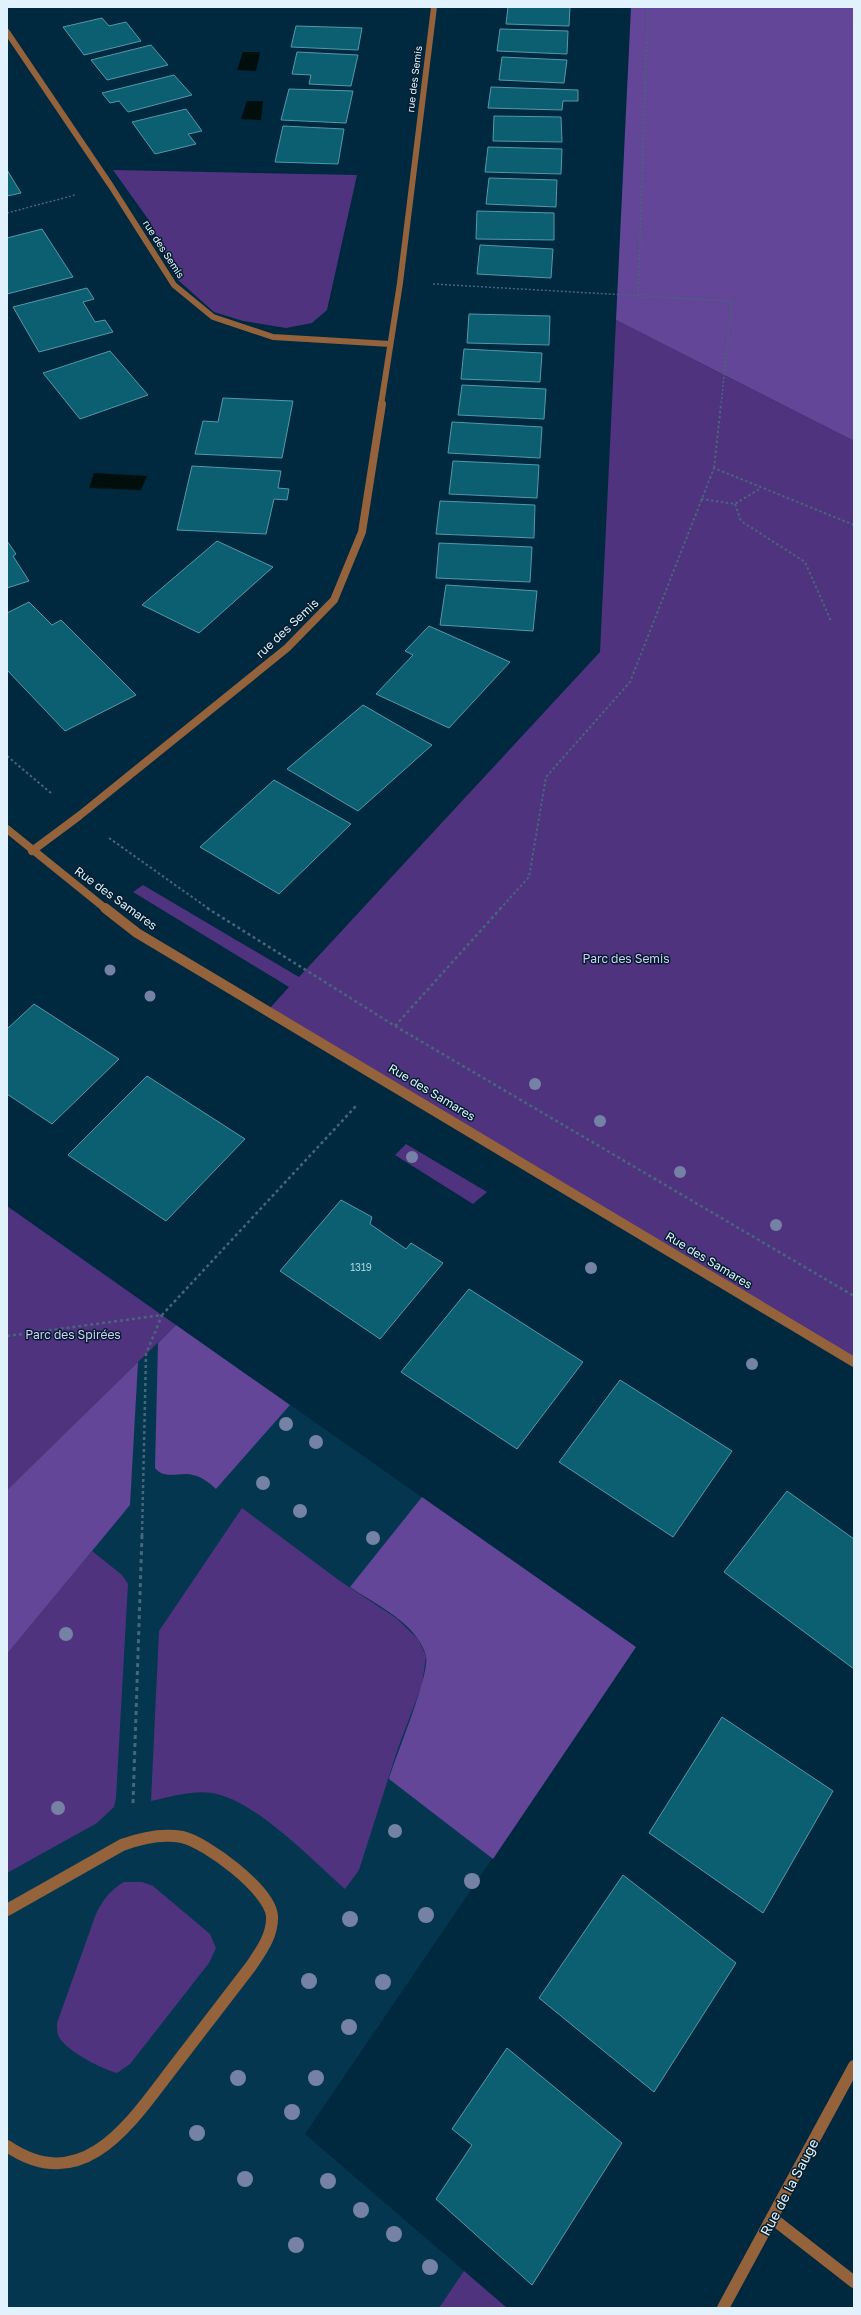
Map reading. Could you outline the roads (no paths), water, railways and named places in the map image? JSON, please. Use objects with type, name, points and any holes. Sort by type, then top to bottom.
[{"type":"street","name":"rue des Semis","points":[[32,851],[79,816],[287,648],[334,600],[362,532],[400,283],[434,7]]},
{"type":"street","name":"rue des Semis","points":[[7,32],[111,186],[174,285],[213,318],[273,337],[390,344]]},
{"type":"street","name":"Rue des Samares","points":[[7,830],[137,932],[383,1078],[854,1362]]},
{"type":"street","points":[[7,1910],[131,1841],[168,1835],[186,1838],[201,1845],[253,1886],[267,1900],[272,1913],[272,1927],[267,1941],[211,2020],[123,2131],[81,2159],[57,2164],[36,2164],[7,2146]]},
{"type":"street","name":"Rue de la Sauge","points":[[722,2308],[854,2066]]},
{"type":"street","points":[[772,2218],[854,2282]]},
{"type":"park label","name":"Parc des Semis","points":[[626,958]]},
{"type":"park label","name":"Parc des Spirées","points":[[73,1334]]}]
